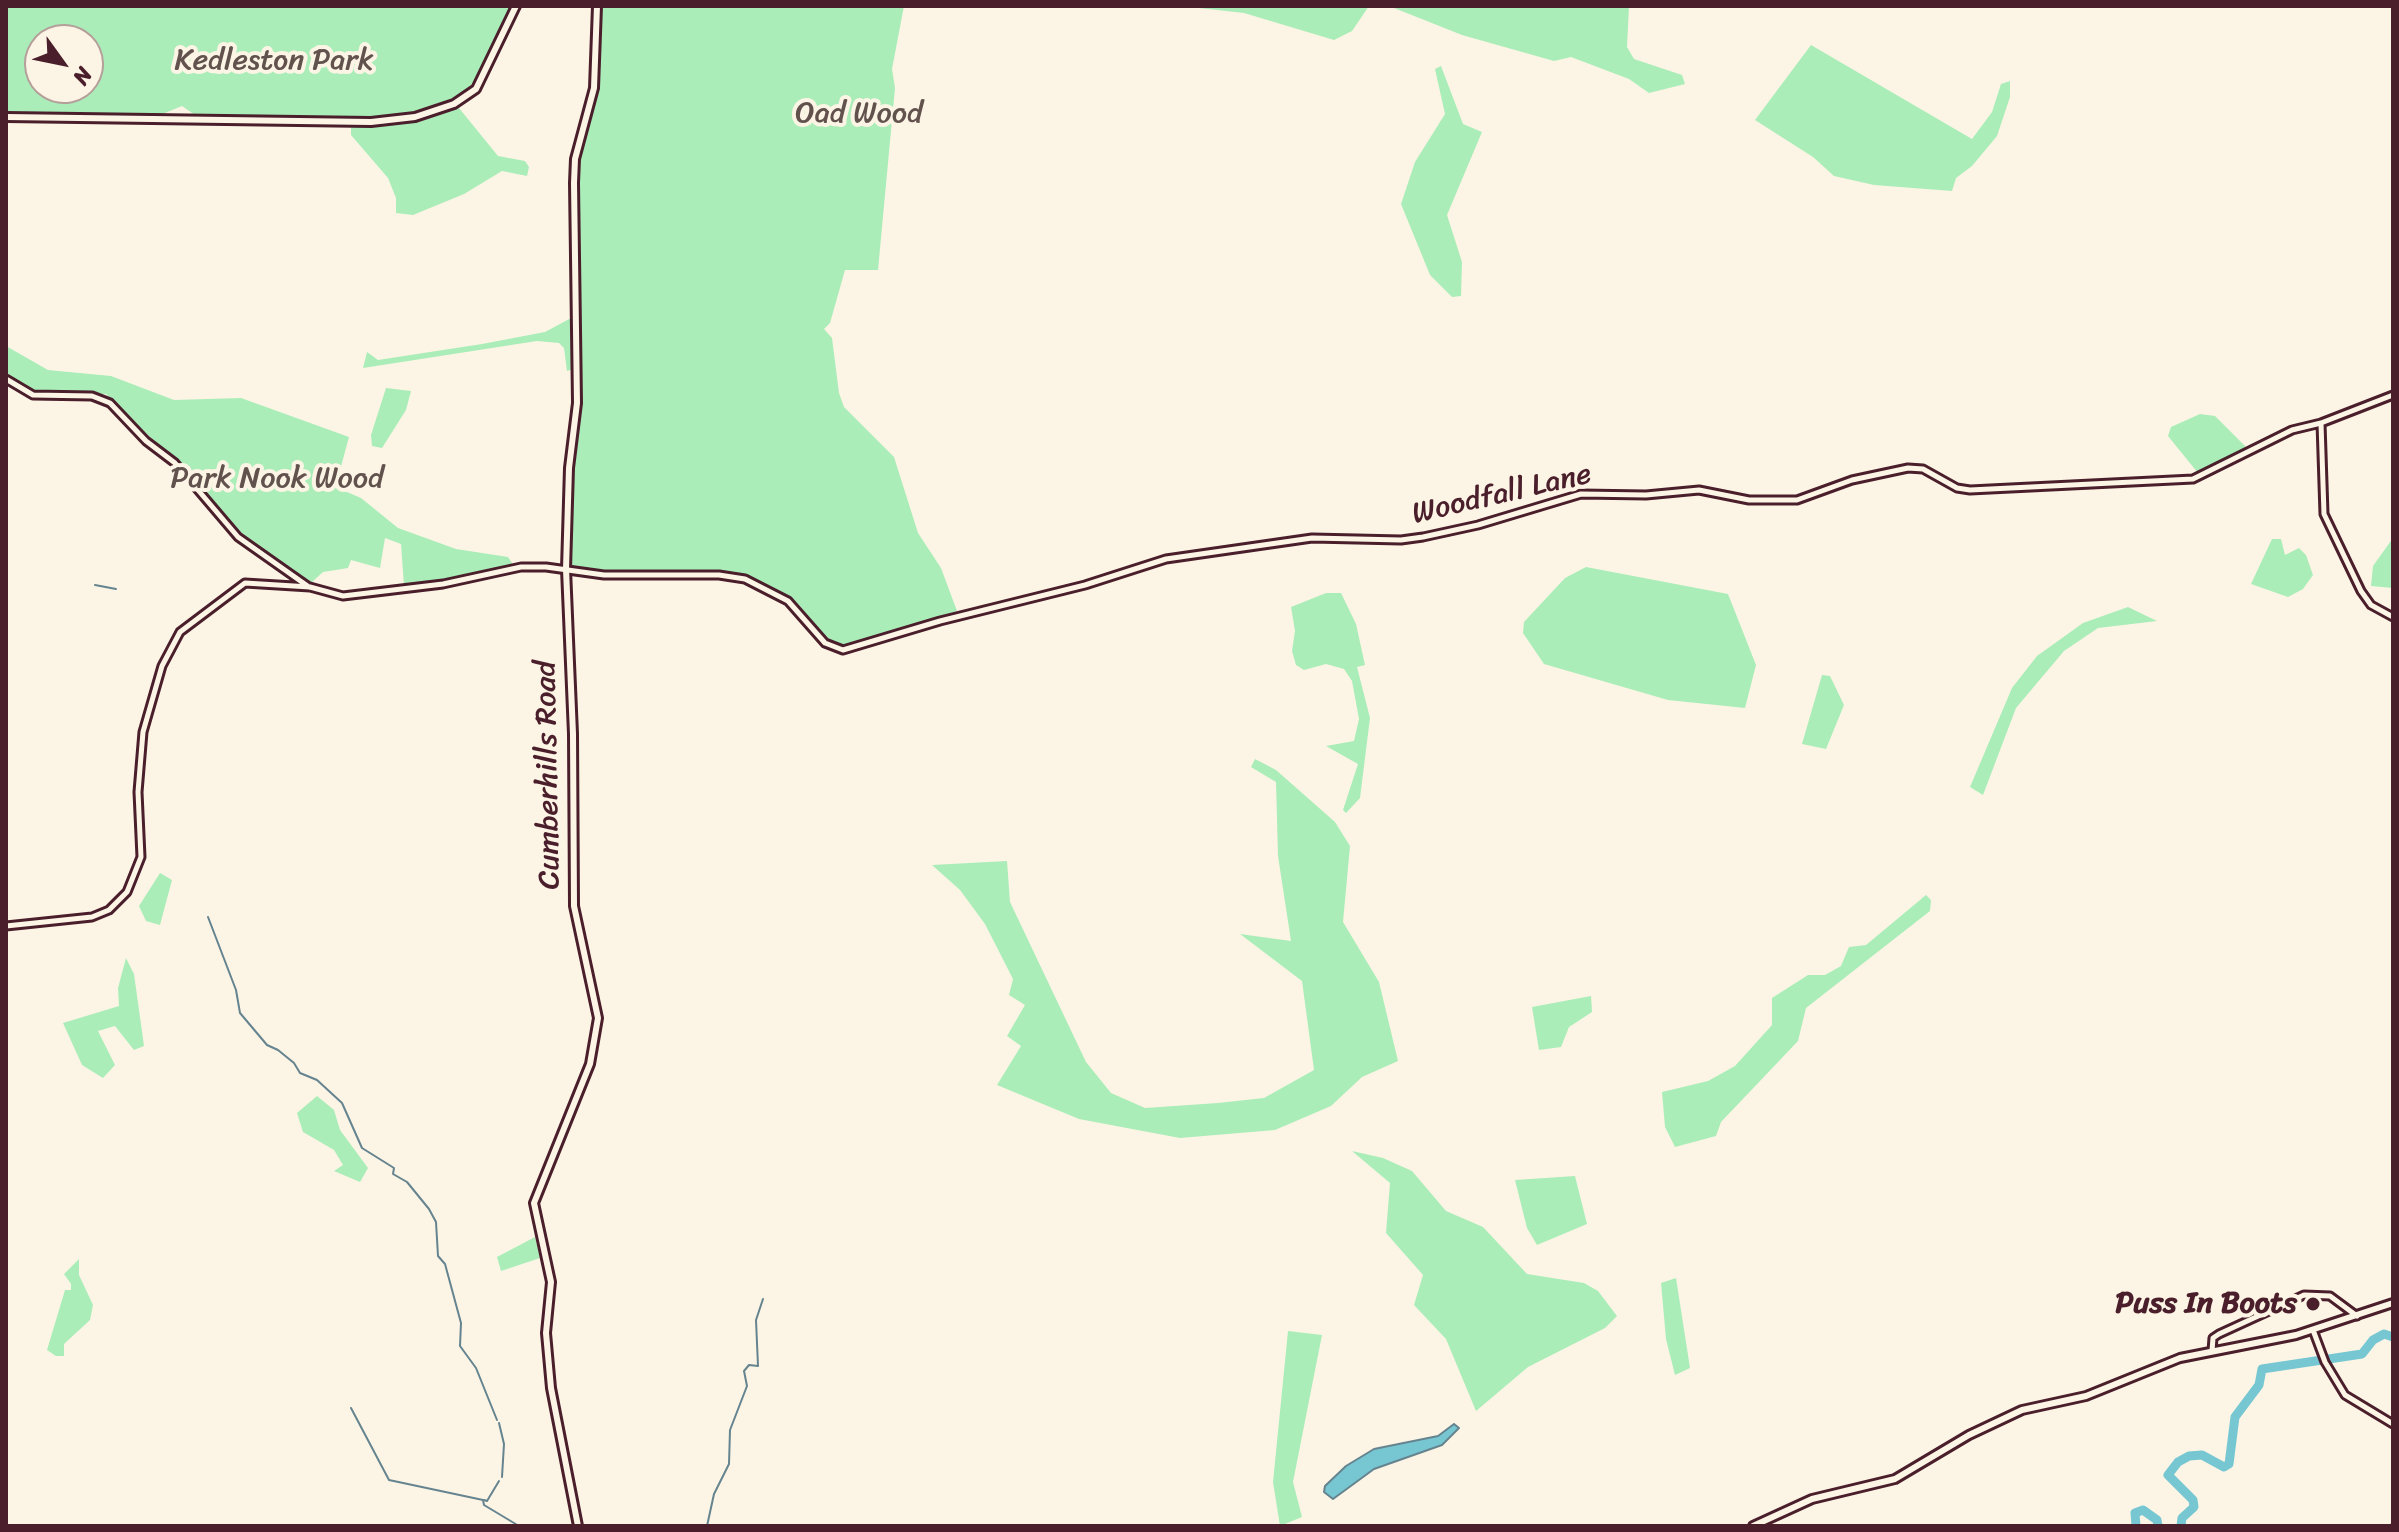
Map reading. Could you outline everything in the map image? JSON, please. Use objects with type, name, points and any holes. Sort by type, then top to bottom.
[{"type":"street","points":[[6,117],[346,122],[415,117],[454,104],[476,89],[516,6]]},
{"type":"street","name":"Cumberhills Road","points":[[578,1526],[551,1388],[546,1333],[551,1282],[534,1203],[590,1064],[598,1018],[574,906],[574,761],[566,569],[569,468],[577,403],[575,159],[594,88],[597,6]]},
{"type":"street","points":[[6,379],[33,395],[92,396],[110,403],[146,441],[175,463],[238,537],[310,587]]},
{"type":"street","name":"Woodfall Lane","points":[[6,926],[72,921],[109,910],[121,900],[132,884],[141,857],[138,777],[143,732],[173,642],[236,587],[256,582],[310,587],[343,596],[443,584],[521,567],[604,575],[719,575],[745,579],[796,606],[825,643],[843,650],[940,621],[1085,585],[1166,559],[1312,538],[1401,540],[1423,537],[1478,525],[1581,494],[1646,495],[1687,490],[1749,500],[1797,500],[1865,476],[1908,468],[1923,469],[1957,488],[1970,490],[2172,481],[2207,474],[2292,430],[2321,423],[2393,395]]},
{"type":"street","points":[[2321,423],[2324,514],[2361,591],[2371,605],[2393,617]]},
{"type":"street","points":[[2212,1351],[2213,1338],[2219,1334],[2304,1295],[2330,1296],[2357,1316]]},
{"type":"street","points":[[1753,1526],[1812,1499],[1895,1479],[2011,1414],[2086,1396],[2180,1358],[2313,1330],[2393,1303]]},
{"type":"street","points":[[2313,1330],[2320,1353],[2345,1395],[2393,1424]]},
{"type":"green space","name":"Kedleston Park","points":[[6,6],[512,6],[499,29],[482,74],[463,95],[421,113],[364,118],[195,115],[182,106],[160,115],[6,113]]},
{"type":"green space","name":"Oad Wood","points":[[599,6],[904,6],[892,69],[895,88],[878,270],[845,270],[830,323],[824,329],[832,338],[839,393],[844,407],[894,457],[918,533],[941,568],[957,611],[850,647],[841,646],[830,643],[798,604],[747,577],[718,572],[610,574],[570,567],[570,481],[576,431],[576,165],[590,109]]},
{"type":"green space","points":[[1181,6],[1369,6],[1352,31],[1334,40],[1244,13]]},
{"type":"green space","points":[[1389,6],[1629,6],[1627,47],[1634,59],[1682,75],[1685,84],[1649,93],[1629,79],[1571,57],[1554,61],[1462,35]]},
{"type":"green space","points":[[1811,45],[1972,139],[1992,112],[2001,84],[2010,81],[2010,97],[1997,136],[1972,166],[1956,178],[1952,191],[1874,185],[1834,176],[1813,157],[1755,120]]},
{"type":"green space","points":[[1441,66],[1463,124],[1482,132],[1447,215],[1462,262],[1461,296],[1452,297],[1430,275],[1401,204],[1415,162],[1445,114],[1435,69]]},
{"type":"green space","points":[[459,108],[498,156],[525,161],[529,167],[527,176],[502,171],[464,194],[413,215],[396,213],[396,198],[388,178],[351,135],[351,127],[419,122]]},
{"type":"green space","points":[[573,317],[573,369],[567,371],[564,348],[559,343],[537,341],[363,368],[367,352],[378,360],[482,344],[545,332]]},
{"type":"green space","name":"Park Nook Wood","points":[[6,346],[48,370],[111,376],[174,400],[241,398],[349,437],[339,474],[340,489],[361,498],[398,528],[456,549],[508,557],[514,566],[404,586],[401,544],[385,538],[380,568],[351,560],[348,568],[323,572],[311,583],[260,553],[240,536],[192,478],[106,394],[30,393],[6,376]]},
{"type":"green space","points":[[386,388],[411,391],[406,410],[382,448],[372,446],[371,435]]},
{"type":"green space","points":[[2200,414],[2215,416],[2246,447],[2198,473],[2168,436],[2171,427]]},
{"type":"green space","points":[[2393,538],[2393,588],[2371,586],[2373,566]]},
{"type":"green space","points":[[2272,539],[2281,539],[2285,555],[2299,548],[2306,555],[2313,575],[2303,589],[2288,597],[2251,584]]},
{"type":"green space","points":[[1586,567],[1728,594],[1756,665],[1745,708],[1668,700],[1544,664],[1523,633],[1524,622],[1565,578]]},
{"type":"green space","points":[[1326,593],[1341,593],[1356,624],[1365,665],[1357,667],[1370,718],[1360,798],[1346,813],[1343,810],[1358,764],[1326,746],[1354,741],[1359,719],[1352,681],[1344,669],[1326,664],[1304,670],[1296,665],[1292,651],[1295,631],[1291,607]]},
{"type":"green space","points":[[2128,607],[2157,621],[2098,628],[2064,651],[2016,708],[1983,795],[1970,787],[2012,688],[2037,656],[2083,623]]},
{"type":"green space","points":[[1822,675],[1830,676],[1844,705],[1826,749],[1802,744]]},
{"type":"green space","points":[[1255,759],[1276,770],[1335,822],[1350,846],[1343,922],[1379,982],[1398,1061],[1362,1077],[1331,1106],[1275,1130],[1180,1138],[1079,1119],[997,1085],[1021,1046],[1007,1036],[1025,1005],[1009,995],[1013,979],[985,924],[960,890],[932,865],[1007,861],[1010,902],[1086,1062],[1111,1093],[1145,1108],[1264,1098],[1314,1070],[1302,981],[1240,934],[1291,941],[1278,856],[1276,782],[1251,767]]},
{"type":"green space","points":[[160,873],[172,880],[160,925],[146,921],[139,906]]},
{"type":"green space","points":[[1926,895],[1931,900],[1930,911],[1806,1008],[1798,1041],[1721,1122],[1716,1136],[1675,1147],[1665,1127],[1662,1092],[1708,1081],[1735,1066],[1772,1025],[1772,998],[1808,975],[1825,975],[1841,966],[1849,947],[1866,945]]},
{"type":"green space","points":[[126,958],[134,974],[144,1046],[134,1050],[115,1026],[98,1031],[115,1065],[103,1078],[82,1065],[63,1023],[119,1006],[118,988]]},
{"type":"green space","points":[[1591,996],[1592,1012],[1569,1027],[1561,1047],[1539,1050],[1532,1007]]},
{"type":"green space","points":[[317,1096],[334,1110],[340,1130],[368,1168],[360,1182],[334,1171],[343,1165],[334,1150],[303,1132],[297,1113]]},
{"type":"green space","points":[[1352,1151],[1383,1158],[1412,1171],[1446,1211],[1483,1227],[1527,1274],[1584,1283],[1598,1291],[1617,1316],[1605,1328],[1528,1367],[1476,1411],[1446,1339],[1414,1305],[1423,1275],[1386,1233],[1390,1183]]},
{"type":"green space","points":[[1575,1176],[1587,1224],[1537,1245],[1527,1228],[1515,1180]]},
{"type":"green space","points":[[535,1237],[540,1258],[501,1271],[497,1257]]},
{"type":"green space","points":[[79,1259],[79,1275],[93,1305],[90,1320],[64,1344],[64,1356],[56,1356],[47,1350],[65,1290],[71,1290],[71,1284],[64,1274]]},
{"type":"green space","points":[[1676,1278],[1690,1368],[1675,1375],[1666,1339],[1661,1283]]},
{"type":"green space","points":[[1288,1331],[1322,1335],[1293,1482],[1302,1517],[1280,1526],[1273,1482]]},
{"type":"water","points":[[1454,1424],[1459,1428],[1442,1445],[1374,1469],[1333,1499],[1324,1492],[1325,1486],[1346,1466],[1374,1449],[1438,1436]]},
{"type":"waterway","points":[[95,585],[116,589]]},
{"type":"waterway","points":[[208,917],[236,990],[240,1013],[267,1045],[294,1063],[300,1073],[317,1080],[342,1103],[362,1148],[394,1168],[393,1174],[407,1182],[429,1209],[436,1222],[438,1256],[445,1264],[461,1323],[460,1346],[476,1368],[497,1420]]},
{"type":"waterway","points":[[707,1526],[714,1494],[729,1464],[730,1430],[747,1386],[744,1371],[749,1365],[758,1366],[756,1320],[763,1299]]},
{"type":"waterway","points":[[2181,1526],[2182,1518],[2194,1507],[2193,1500],[2168,1475],[2178,1462],[2189,1456],[2202,1455],[2224,1467],[2229,1464],[2235,1417],[2259,1385],[2262,1369],[2362,1354],[2373,1340],[2384,1334],[2393,1337]]},
{"type":"waterway","points":[[351,1408],[389,1480],[483,1500],[484,1505],[519,1526]]},
{"type":"waterway","points":[[499,1423],[504,1444],[502,1477]]},
{"type":"waterway","points":[[484,1500],[487,1501],[499,1481]]},
{"type":"waterway","points":[[2136,1526],[2135,1513],[2143,1510],[2157,1520],[2158,1526]]},
{"type":"place","name":"Puss In Boots","points":[[2313,1304]]}]
